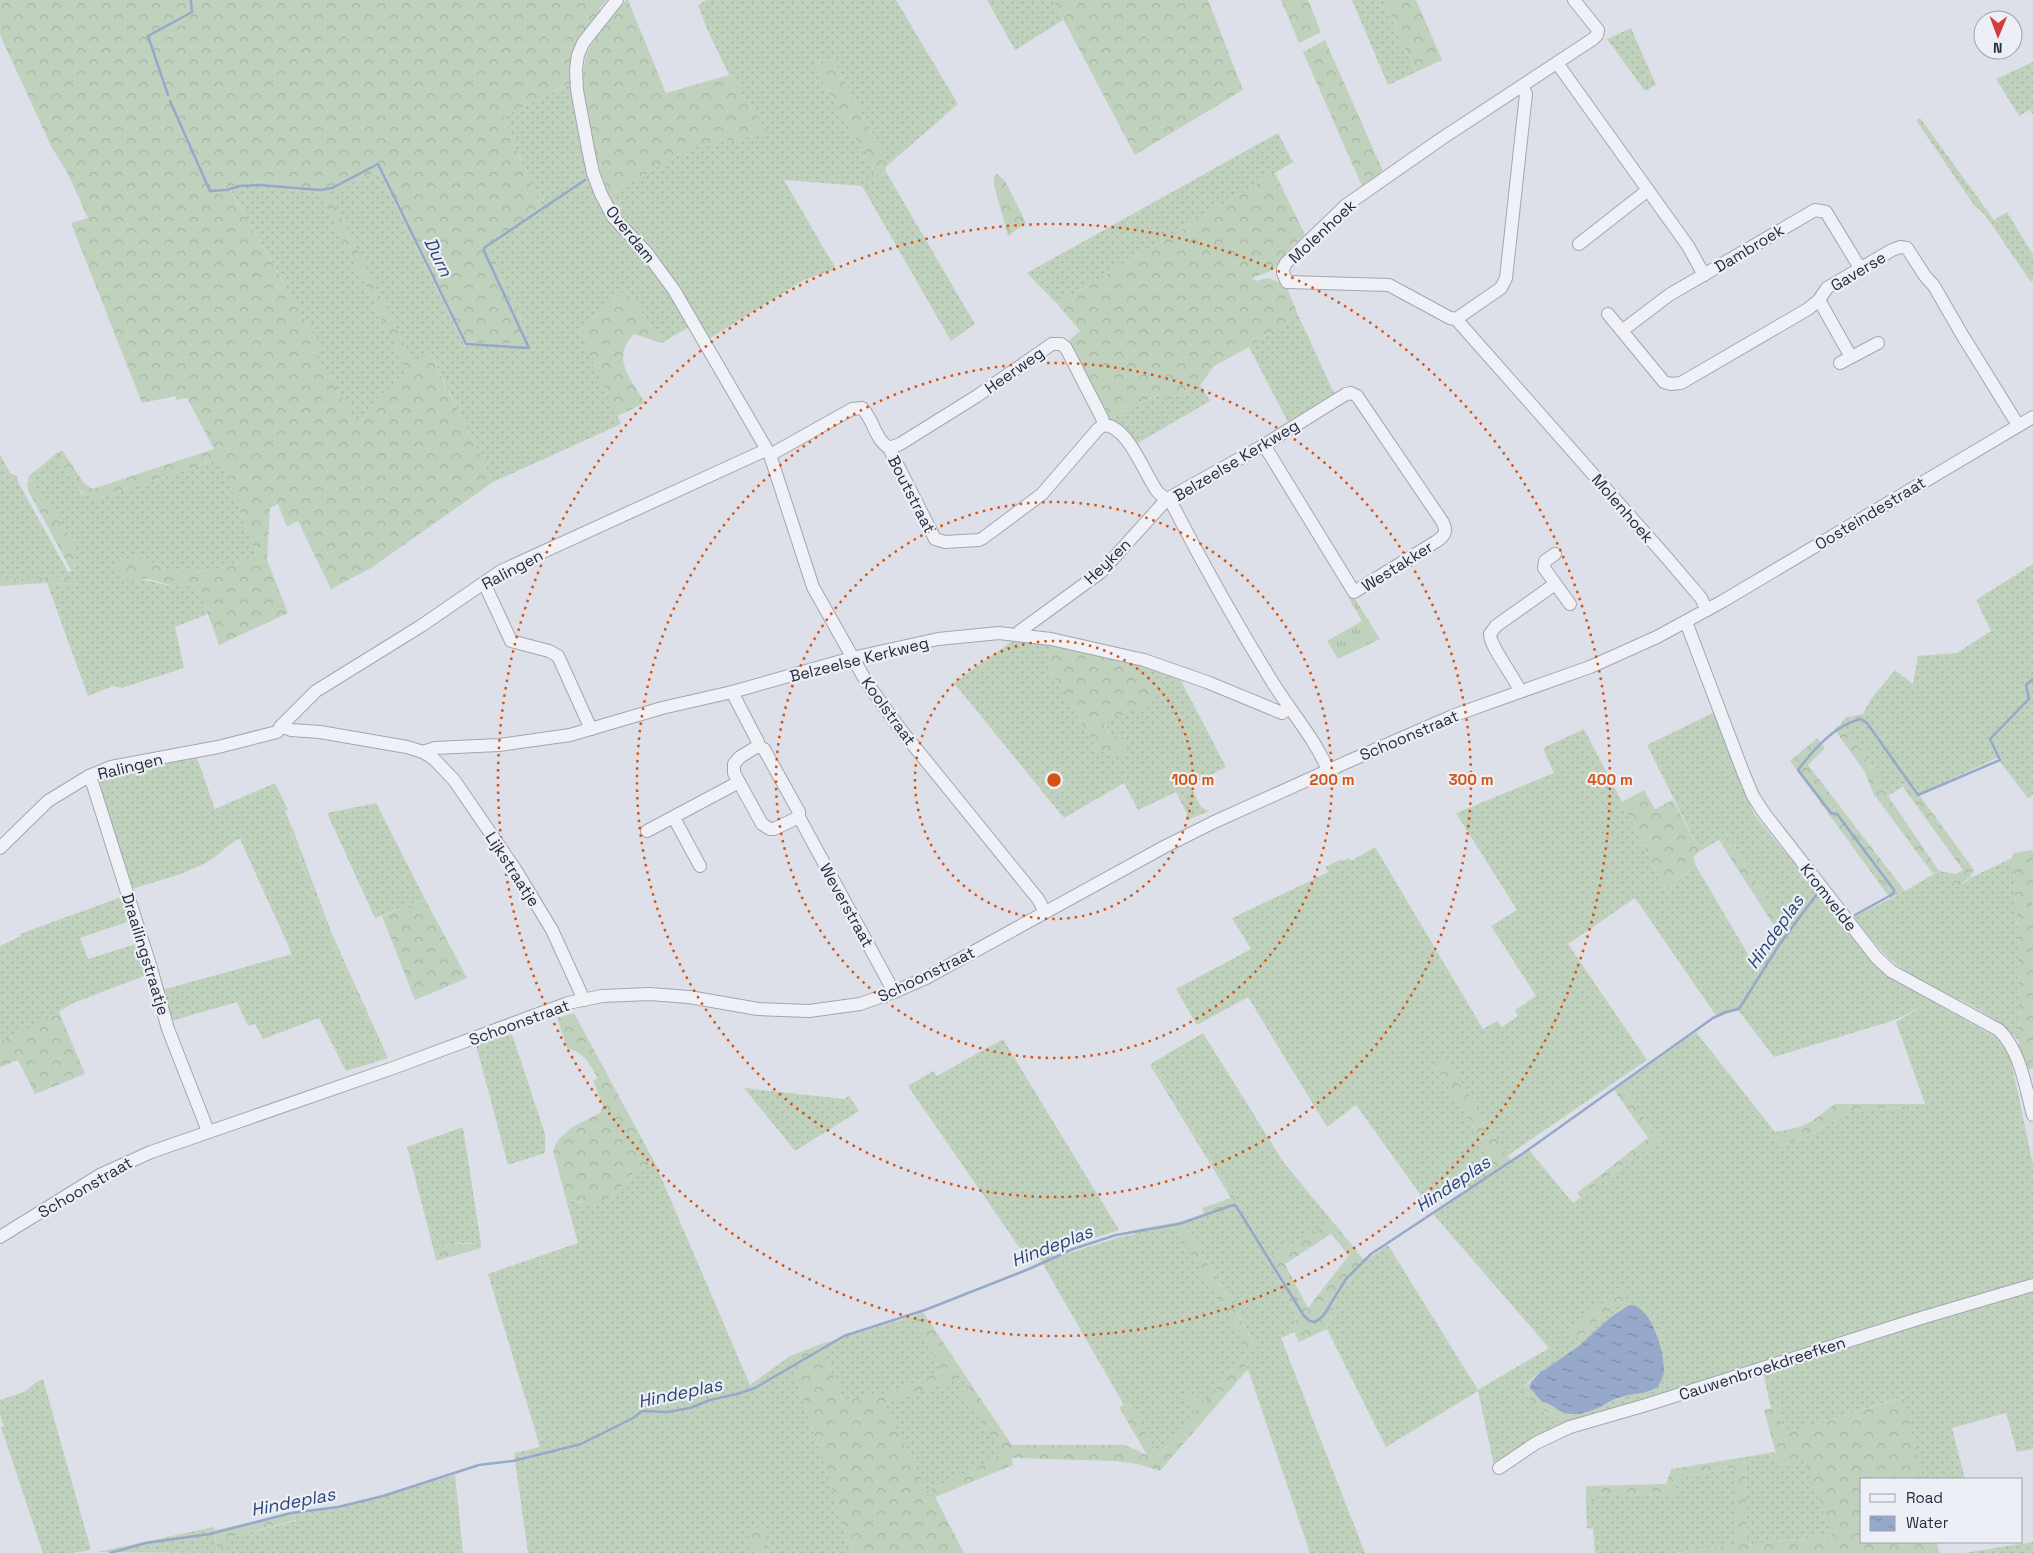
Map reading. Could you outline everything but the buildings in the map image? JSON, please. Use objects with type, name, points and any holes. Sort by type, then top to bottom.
[{"type":"street","name":"Overdam","points":[[617,0],[583,43],[578,55],[577,90],[593,173],[601,194],[614,217],[646,252],[674,290],[768,453]]},
{"type":"street","name":"Molenhoek","points":[[1574,0],[1598,30],[1597,35],[1522,87],[1441,139],[1345,206],[1290,258],[1283,268],[1287,282],[1389,285],[1450,318],[1456,319],[1667,558],[1701,598],[1707,610]]},
{"type":"street","name":"Dambroek","points":[[1557,63],[1688,246],[1704,275],[1815,210],[1826,212],[1860,268]]},
{"type":"street","points":[[1456,319],[1501,288],[1506,278],[1526,94],[1522,87]]},
{"type":"street","points":[[1581,238],[1648,190]]},
{"type":"street","name":"Gaverse","points":[[1608,314],[1664,382],[1672,384],[1681,383],[1808,309],[1819,300],[1827,288],[1860,268],[1892,250],[1900,247],[1907,248],[1925,276],[1934,286],[2018,425]]},
{"type":"street","points":[[1623,330],[1669,295],[1704,275]]},
{"type":"street","points":[[1819,300],[1846,360],[1878,342]]},
{"type":"street","name":"Heerweg","points":[[889,448],[900,444],[977,396],[1052,344],[1062,344],[1066,348],[1104,425]]},
{"type":"street","name":"Belzeelse Kerkweg","points":[[1328,770],[1323,757],[1289,708],[1246,638],[1172,504],[1167,500],[1264,445],[1346,394],[1351,393],[1357,396]]},
{"type":"street","name":"Westakker","points":[[1264,445],[1351,591],[1356,591],[1437,542],[1442,538],[1446,530],[1442,521],[1357,396]]},
{"type":"street","name":"Boutstraat","points":[[768,453],[858,407],[862,408],[867,413],[880,442],[889,448],[935,539],[945,542],[979,540],[1035,500],[1098,429],[1104,425]]},
{"type":"street","name":"Oosteindestraat","points":[[1707,610],[2033,417]]},
{"type":"street","points":[[1104,425],[1115,428],[1120,433],[1157,491],[1167,500]]},
{"type":"street","name":"Ralingen","points":[[0,848],[48,801],[89,776],[111,767],[218,747],[276,732],[316,692],[421,626],[501,571],[768,453]]},
{"type":"street","name":"Koolstraat","points":[[768,453],[813,587],[852,658],[887,713],[1038,899],[1045,912]]},
{"type":"street","name":"Heyken","points":[[1019,634],[1020,631],[1101,572],[1167,500]]},
{"type":"street","points":[[1556,554],[1543,564],[1544,568],[1570,604]]},
{"type":"street","points":[[484,583],[511,641],[549,651],[558,656],[591,729]]},
{"type":"street","points":[[1520,692],[1515,678],[1492,642],[1490,634],[1496,626],[1555,584]]},
{"type":"street","name":"Schoonstraat","points":[[0,1238],[100,1175],[122,1164],[208,1131],[393,1068],[561,1006],[584,1000],[625,995],[669,995],[758,1009],[792,1012],[844,1007],[894,992],[926,978],[1190,833],[1455,715],[1614,658],[1707,610]]},
{"type":"street","name":"Kromvelde","points":[[1686,622],[1748,784],[1764,813],[1876,957],[1891,971],[1999,1030],[2012,1046],[2020,1066],[2033,1115]]},
{"type":"street","name":"Belzeelse Kerkweg","points":[[423,752],[435,748],[499,746],[531,742],[591,729],[662,708],[732,692],[852,658],[938,639],[999,633],[1019,634],[1086,646],[1144,660],[1189,675],[1282,713],[1289,708]]},
{"type":"street","name":"Weverstraat","points":[[732,692],[758,742],[758,746],[764,749],[799,812],[799,817],[894,992]]},
{"type":"street","points":[[281,726],[291,730],[352,737],[423,752]]},
{"type":"street","points":[[758,746],[740,757],[734,764],[734,773],[739,782],[766,827],[774,829],[799,817]]},
{"type":"street","name":"Lijkstraatje","points":[[423,752],[434,759],[454,780],[515,869],[552,930],[584,1000]]},
{"type":"street","name":"Draailingstraatje","points":[[89,776],[151,968],[168,1029],[208,1131]]},
{"type":"street","points":[[647,831],[739,782]]},
{"type":"street","points":[[674,818],[700,866]]},
{"type":"street","name":"Cauwenbroekdreefken","points":[[1499,1468],[1536,1444],[1570,1427],[2033,1285]]},
{"type":"green space","points":[[0,0],[607,0],[599,9],[602,12],[571,83],[503,117],[542,210],[489,246],[525,330],[520,332],[523,343],[472,343],[466,346],[379,171],[329,192],[413,362],[430,354],[493,482],[371,568],[331,589],[298,521],[287,527],[278,504],[270,508],[267,560],[288,613],[219,645],[197,587],[186,584],[174,586],[148,579],[114,575],[114,565],[137,556],[168,570],[192,572],[228,566],[256,555],[220,459],[96,499],[82,492],[77,487],[56,454],[62,450],[83,482],[92,489],[214,449],[187,398],[177,400],[175,396],[142,403],[71,223],[88,218],[68,174],[51,146],[0,35]],"holes":[[[247,182],[292,184],[293,190],[320,193],[404,364],[404,373],[368,408],[371,411],[358,423],[314,353],[322,350],[228,186]]]},
{"type":"green space","points":[[626,0],[628,0],[666,93],[729,75],[767,131],[759,135],[699,146],[680,154],[608,196],[588,124],[583,85],[584,68],[587,53],[594,39]]},
{"type":"green space","points":[[707,0],[896,0],[958,104],[889,164],[834,62],[826,59],[818,63],[816,70],[875,173],[867,179],[870,183],[886,172],[975,324],[951,341],[862,186],[784,180],[836,269],[804,280],[707,340],[613,207],[608,196],[680,154],[699,146],[759,135],[767,131],[729,75],[707,29],[698,5]]},
{"type":"green space","points":[[987,0],[1053,0],[1063,20],[1015,50]]},
{"type":"green space","points":[[1053,0],[1208,0],[1243,90],[1135,155]]},
{"type":"green space","points":[[1281,0],[1308,0],[1321,32],[1299,43]]},
{"type":"green space","points":[[1352,0],[1383,0],[1416,72],[1388,85]]},
{"type":"green space","points":[[1383,0],[1416,0],[1442,60],[1416,72]]},
{"type":"green space","points":[[1631,28],[1656,85],[1645,91],[1607,39]]},
{"type":"green space","points":[[1325,40],[1383,171],[1362,186],[1303,52]]},
{"type":"green space","points":[[826,59],[834,62],[889,164],[885,168],[886,172],[870,183],[866,179],[875,173],[816,70],[818,63]]},
{"type":"green space","points":[[2033,62],[2033,114],[2030,110],[2019,116],[1996,79]]},
{"type":"green space","points":[[571,83],[594,194],[674,300],[689,327],[662,343],[626,290],[579,331],[621,424],[493,482],[431,355],[413,362],[328,192],[379,171],[465,346],[472,343],[523,343],[520,332],[525,330],[488,246],[542,210],[503,117]]},
{"type":"green space","points":[[1920,118],[1994,220],[2007,212],[2033,255],[2033,281],[2031,282],[1985,215],[1974,205],[1916,120]]},
{"type":"green space","points":[[1278,133],[1293,162],[1057,304],[1027,273]]},
{"type":"green space","points":[[1275,173],[1305,235],[1290,248],[1273,270],[1252,278],[1256,281],[1268,278],[1286,285],[1298,315],[1249,347],[1214,366],[1200,385],[1163,402],[1158,395],[1109,419],[1067,342],[1080,331],[1057,304]]},
{"type":"green space","points":[[997,174],[1005,181],[1026,223],[1008,236],[994,185],[994,176]]},
{"type":"green space","points":[[247,182],[292,184],[293,190],[320,193],[404,364],[404,373],[368,408],[371,411],[358,424],[314,353],[322,350],[228,185]]},
{"type":"green space","points":[[626,290],[662,343],[634,334],[627,343],[623,360],[625,368],[645,403],[617,416],[579,331]]},
{"type":"green space","points":[[1298,315],[1334,393],[1288,422],[1249,347]]},
{"type":"green space","points":[[1200,385],[1210,401],[1136,444],[1117,423],[1109,419],[1159,395],[1163,402]]},
{"type":"green space","points":[[0,454],[10,473],[17,476],[18,482],[68,572],[75,570],[73,542],[49,502],[37,491],[35,483],[31,480],[28,481],[29,476],[56,454],[81,493],[96,499],[220,459],[256,555],[228,566],[192,572],[168,570],[137,556],[114,565],[120,577],[138,578],[174,586],[186,584],[197,587],[208,614],[175,627],[184,668],[122,688],[113,686],[88,696],[47,583],[73,584],[71,578],[0,580]]},
{"type":"green space","points":[[31,480],[35,483],[37,491],[49,502],[73,542],[75,570],[71,570],[29,492],[27,485],[28,481]]},
{"type":"green space","points":[[2033,564],[2033,795],[2028,798],[1997,758],[1919,794],[1910,782],[1888,796],[1866,756],[1841,724],[1845,718],[1863,714],[1871,699],[1895,670],[1913,684],[1918,656],[1957,653],[1991,631],[1976,600]]},
{"type":"green space","points":[[70,577],[74,584],[47,583],[0,586],[0,580]]},
{"type":"green space","points":[[1354,595],[1380,639],[1338,659],[1327,641],[1362,621],[1348,597]]},
{"type":"green space","points":[[1015,639],[1051,642],[1048,667],[1097,749],[1114,755],[1112,738],[1104,722],[1137,663],[1179,677],[1226,767],[1190,785],[1201,807],[1209,811],[1185,821],[1187,814],[1176,792],[1138,810],[1124,783],[1064,818],[954,683]]},
{"type":"green space","points":[[1051,642],[1137,663],[1157,700],[1104,723],[1112,738],[1121,737],[1130,741],[1127,755],[1121,757],[1097,749],[1048,667]]},
{"type":"green space","points":[[1715,712],[1754,814],[1834,913],[1892,979],[1997,1038],[2005,1047],[2011,1060],[2033,1165],[2033,1281],[1571,1423],[1570,1415],[1590,1411],[1622,1397],[1658,1387],[1660,1384],[1663,1375],[1662,1362],[1629,1305],[1618,1312],[1580,1345],[1546,1370],[1541,1371],[1521,1389],[1544,1412],[1561,1419],[1564,1425],[1494,1465],[1478,1391],[1386,1447],[1327,1329],[1338,1294],[1365,1261],[1388,1245],[1478,1390],[1549,1348],[1433,1214],[1529,1150],[1573,1203],[1659,1139],[1621,1085],[1696,1032],[1775,1132],[1775,1139],[1783,1145],[1816,1132],[1843,1114],[1862,1108],[1905,1109],[1906,1104],[1925,1104],[1896,1022],[1922,1006],[1895,1020],[1774,1057],[1738,1010],[1717,1017],[1635,898],[1568,944],[1647,1060],[1507,1156],[1444,1057],[1433,1063],[1494,1160],[1463,1180],[1465,1185],[1430,1208],[1356,1105],[1327,1127],[1248,997],[1197,1025],[1176,989],[1251,949],[1232,918],[1329,872],[1325,867],[1342,859],[1343,861],[1349,858],[1351,861],[1375,847],[1483,1029],[1497,1021],[1502,1027],[1518,1016],[1515,1010],[1536,996],[1491,926],[1517,910],[1456,813],[1554,773],[1543,748],[1584,729],[1665,889],[1696,866],[1759,973],[1787,932],[1726,833],[1719,840],[1700,851],[1647,745]],"holes":[[[1617,1291],[1625,1301],[1605,1314],[1579,1338],[1569,1332]]]},
{"type":"green space","points":[[1841,724],[1866,756],[1888,796],[1939,871],[1933,874],[1873,793],[1865,772],[1834,729]]},
{"type":"green space","points":[[1817,738],[1825,748],[1808,765],[1905,891],[1890,898],[1790,761]]},
{"type":"green space","points":[[196,755],[215,809],[275,783],[288,810],[285,811],[294,832],[290,833],[333,943],[385,1059],[346,1071],[319,1018],[263,1039],[255,1024],[248,1026],[237,1002],[171,1021],[162,990],[292,954],[240,839],[212,859],[193,869],[132,889],[98,785],[98,779],[109,772]]},
{"type":"green space","points":[[1910,782],[1974,870],[1968,879],[1953,888],[1947,886],[1948,878],[1963,870],[1903,787]]},
{"type":"green space","points":[[1644,790],[1655,809],[1673,800],[1700,851],[1693,857],[1696,866],[1665,889],[1622,802]]},
{"type":"green space","points":[[376,803],[425,899],[375,918],[327,813]]},
{"type":"green space","points":[[290,832],[294,832],[332,934],[388,1058],[385,1059],[333,943]]},
{"type":"green space","points":[[1726,833],[1787,932],[1760,973],[1756,967],[1778,932],[1719,840]]},
{"type":"green space","points":[[2033,850],[2033,1069],[2027,1069],[2019,1049],[2018,927],[2012,858],[2013,853]]},
{"type":"green space","points":[[2012,858],[2018,927],[2019,1041],[2006,1029],[1979,1010],[1896,965],[1877,946],[1854,917],[1939,871],[1956,874],[1948,878],[1963,884],[1970,878]]},
{"type":"green space","points":[[124,896],[132,920],[80,938],[88,959],[139,943],[149,974],[71,1004],[56,1014],[0,1042],[0,946],[21,936],[20,934]]},
{"type":"green space","points":[[425,899],[467,978],[415,1000],[382,916]]},
{"type":"green space","points":[[59,1012],[85,1074],[35,1094],[18,1060],[0,1067],[0,1042]]},
{"type":"green space","points":[[574,1013],[654,1161],[630,1176],[617,1192],[596,1205],[566,1199],[553,1150],[558,1140],[571,1128],[600,1113],[603,1106],[593,1081],[598,1078],[589,1063],[578,1052],[567,1048],[557,1018]]},
{"type":"green space","points":[[1203,1033],[1284,1163],[1333,1222],[1268,1258],[1296,1315],[1294,1332],[1281,1338],[1365,1553],[1310,1553],[1248,1369],[1241,1360],[1205,1403],[1187,1391],[1196,1410],[1158,1457],[1130,1403],[1124,1405],[1038,1256],[1028,1260],[908,1086],[933,1071],[937,1076],[1003,1039],[1119,1230],[1052,1251],[1054,1258],[1123,1236],[1175,1227],[1257,1347],[1183,1221],[1239,1205],[1152,1063]]},
{"type":"green space","points":[[512,1034],[545,1134],[545,1153],[508,1165],[476,1045]]},
{"type":"green space","points":[[1444,1056],[1512,1162],[1468,1190],[1462,1180],[1494,1160],[1433,1063]]},
{"type":"green space","points":[[1152,1063],[1239,1205],[1205,1216],[1202,1208],[1231,1198],[1150,1065]]},
{"type":"green space","points":[[1621,1085],[1659,1139],[1581,1197],[1577,1193],[1648,1138],[1614,1090]]},
{"type":"green space","points":[[744,1088],[844,1099],[849,1096],[859,1111],[795,1151]]},
{"type":"green space","points":[[1835,1104],[1906,1104],[1905,1109],[1862,1108],[1843,1114],[1816,1132],[1783,1145],[1778,1144],[1775,1139],[1775,1132],[1800,1127],[1812,1121]]},
{"type":"green space","points":[[463,1127],[481,1244],[463,1243],[439,1248],[434,1251],[407,1147]]},
{"type":"green space","points":[[654,1161],[750,1385],[790,1356],[852,1553],[769,1553],[761,1528],[748,1530],[755,1553],[528,1553],[514,1453],[540,1447],[488,1274],[578,1243],[566,1199],[582,1203],[617,1192],[630,1176]]},
{"type":"green space","points":[[1183,1221],[1257,1348],[1249,1351],[1175,1227],[1135,1235],[1134,1230]]},
{"type":"green space","points":[[1333,1222],[1365,1261],[1338,1294],[1327,1329],[1299,1342],[1294,1332],[1296,1315],[1268,1258]],"holes":[[[1331,1234],[1349,1255],[1308,1308],[1285,1264]]]},
{"type":"green space","points":[[481,1244],[481,1248],[436,1261],[434,1251],[441,1246]]},
{"type":"green space","points":[[2033,1289],[2033,1449],[2017,1452],[2006,1413],[1952,1428],[1965,1478],[1923,1478],[1903,1397],[1784,1434],[1777,1407],[1771,1409],[1763,1372]]},
{"type":"green space","points":[[1617,1291],[1625,1291],[1627,1294],[1622,1304],[1605,1314],[1579,1338],[1569,1332]]},
{"type":"green space","points":[[923,1312],[965,1375],[885,1404],[927,1491],[1004,1455],[962,1393],[972,1386],[1012,1445],[1125,1445],[1147,1455],[1119,1407],[1130,1403],[1158,1457],[1196,1410],[1183,1399],[1187,1391],[1205,1402],[1241,1360],[1248,1369],[1160,1471],[1138,1464],[1115,1461],[1012,1458],[1013,1465],[935,1497],[964,1553],[852,1553],[790,1356],[821,1344],[843,1401],[883,1396],[942,1371],[914,1316]]},
{"type":"green space","points":[[914,1316],[942,1371],[883,1396],[843,1401],[821,1344]]},
{"type":"green space","points":[[965,1375],[972,1386],[962,1393],[1005,1455],[927,1491],[884,1404]]},
{"type":"green space","points":[[43,1379],[91,1550],[71,1553],[43,1553],[1,1427],[4,1426],[0,1415],[0,1400],[24,1392]]},
{"type":"green space","points":[[1531,1382],[1530,1388],[1558,1410],[1570,1415],[1571,1423],[1564,1425],[1561,1419],[1543,1410],[1530,1400],[1521,1389]]},
{"type":"green space","points":[[1904,1397],[1923,1478],[1860,1478],[1860,1543],[1937,1543],[1939,1553],[1676,1553],[1736,1544],[1735,1468],[1676,1478],[1674,1494],[1596,1495],[1595,1501],[1586,1501],[1586,1486],[1666,1484],[1671,1469],[1745,1457],[1747,1545],[1832,1536],[1805,1462],[1779,1465],[1764,1410],[1777,1407],[1784,1434]]},
{"type":"green space","points":[[1775,1452],[1779,1465],[1805,1461],[1832,1536],[1747,1545],[1745,1457]]},
{"type":"green space","points":[[1736,1468],[1736,1544],[1676,1553],[1595,1553],[1593,1529],[1587,1528],[1586,1501],[1595,1500],[1595,1495],[1673,1494],[1676,1478]]},
{"type":"green space","points":[[455,1475],[463,1553],[223,1553],[222,1539],[296,1521],[294,1513],[342,1506]]},
{"type":"green space","points":[[294,1513],[296,1520],[223,1539],[223,1553],[217,1553],[215,1530]]},
{"type":"green space","points":[[214,1527],[217,1553],[97,1552]]},
{"type":"green space","points":[[762,1527],[769,1553],[755,1553],[748,1530]]},
{"type":"green space","points":[[2033,1542],[2033,1553],[1964,1553]]},
{"type":"water","points":[[1629,1305],[1637,1307],[1644,1312],[1659,1342],[1664,1372],[1658,1387],[1621,1397],[1590,1411],[1577,1414],[1566,1414],[1542,1402],[1530,1388],[1531,1382],[1541,1371],[1580,1345],[1611,1317]]},
{"type":"waterway","name":"Durn","points":[[168,95],[148,36],[192,12],[191,0]]},
{"type":"waterway","name":"Durn","points":[[170,101],[210,191],[259,185],[320,190],[332,188],[378,164],[466,344],[529,348],[484,248],[585,180]]},
{"type":"waterway","name":"Hindeplas","points":[[1855,915],[1893,894],[1894,890],[1837,814],[1831,813],[1798,770],[1818,746],[1834,732],[1851,722],[1861,719],[1867,723],[1918,795],[2000,760],[1990,739],[2029,699],[2026,685],[2033,679]]},
{"type":"waterway","name":"Hindeplas","points":[[110,1553],[146,1543],[210,1534],[291,1513],[338,1507],[383,1496],[479,1465],[513,1461],[581,1444],[633,1418],[642,1411],[667,1412],[690,1408],[710,1400],[755,1388],[844,1336],[925,1310],[1029,1269],[1073,1249],[1116,1235],[1179,1224],[1233,1205],[1236,1206],[1304,1316],[1310,1321],[1315,1322],[1323,1316],[1346,1279],[1371,1254],[1525,1152],[1713,1018],[1739,1009],[1779,945],[1817,894]]}]
